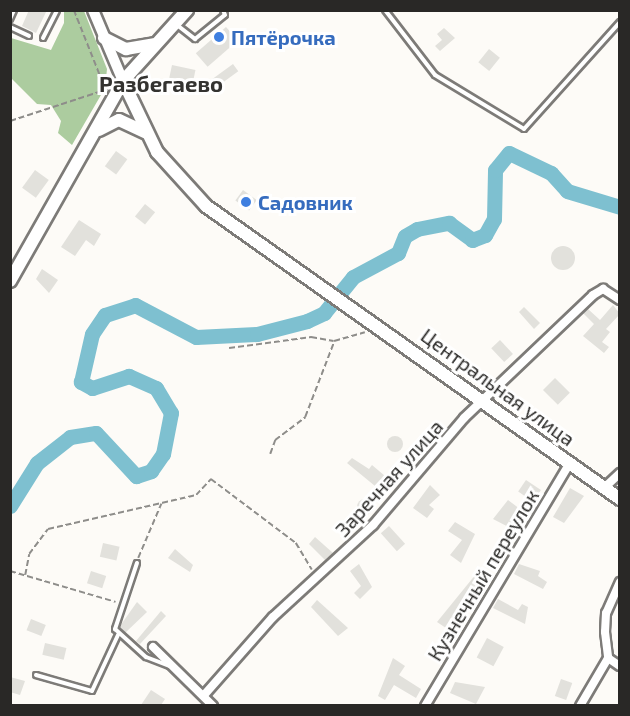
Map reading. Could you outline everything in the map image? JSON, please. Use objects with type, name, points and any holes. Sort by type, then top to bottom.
[{"type":"main road","points":[[10,281],[94,135],[115,87],[187,10]]},
{"type":"main road","points":[[104,38],[126,49],[154,44]]},
{"type":"main road","name":"Центральная улица","points":[[115,87],[145,132],[193,194],[620,499]]},
{"type":"main road","points":[[94,135],[119,120],[145,132]]},
{"type":"street","points":[[93,10],[104,38],[115,87]]},
{"type":"street","name":"Заречная улица","points":[[204,693],[273,617],[319,577],[482,401],[603,289],[620,300]]},
{"type":"street","name":"Кузнечный переулок","points":[[425,705],[570,463]]},
{"type":"street","points":[[604,488],[620,473]]},
{"type":"street","points":[[580,705],[608,658],[606,613],[620,582]]},
{"type":"street","points":[[153,647],[204,693],[213,705]]},
{"type":"street","points":[[608,658],[620,666]]},
{"type":"lane","points":[[10,19],[14,10]]},
{"type":"lane","points":[[43,38],[57,10]]},
{"type":"lane","points":[[174,23],[195,39],[225,15],[223,10]]},
{"type":"lane","points":[[385,10],[435,75],[524,129],[620,22]]},
{"type":"lane","points":[[10,27],[29,36]]},
{"type":"lane","points":[[36,675],[92,691],[118,635],[119,603],[136,563]]},
{"type":"lane","points":[[118,635],[146,657],[176,668]]},
{"type":"path","points":[[10,121],[66,107],[115,87],[74,10]]},
{"type":"path","points":[[229,348],[311,338],[334,341],[387,332]]},
{"type":"path","points":[[270,454],[275,440],[305,417],[334,341]]},
{"type":"path","points":[[25,575],[29,554],[48,529],[196,495],[211,479],[222,482],[296,543],[301,559],[319,577]]},
{"type":"path","points":[[136,563],[162,504]]},
{"type":"path","points":[[12,572],[119,603]]},
{"type":"green space","points":[[64,11],[84,11],[107,69],[105,88],[72,145],[58,133],[61,121],[51,105],[37,104],[11,78],[11,38],[51,50],[64,23]]},
{"type":"building","points":[[29,10],[47,10],[36,33],[22,26]]},
{"type":"building","points":[[226,27],[238,41],[208,67],[196,53]]},
{"type":"building","points":[[444,28],[455,38],[440,51],[435,46],[442,40],[437,34]]},
{"type":"building","points":[[489,49],[500,58],[489,71],[478,62]]},
{"type":"building","points":[[233,64],[238,71],[213,90],[208,82]]},
{"type":"building","points":[[172,65],[195,70],[193,83],[169,78]]},
{"type":"building","points":[[116,151],[127,159],[116,175],[105,166]]},
{"type":"building","points":[[35,170],[49,180],[36,198],[22,188]]},
{"type":"building","points":[[243,190],[257,200],[249,211],[235,201]]},
{"type":"building","points":[[145,204],[155,212],[145,225],[135,216]]},
{"type":"building","points":[[79,220],[101,234],[94,246],[86,240],[75,256],[61,247]]},
{"type":"building","points":[[563,246],[571,250],[575,258],[571,266],[563,270],[555,266],[551,258],[555,250]]},
{"type":"building","points":[[42,269],[58,280],[49,293],[36,279]]},
{"type":"building","points":[[613,305],[620,314],[606,329],[610,332],[602,342],[609,347],[604,353],[583,336],[594,324],[583,313],[588,309],[600,320]]},
{"type":"building","points":[[524,307],[540,323],[534,329],[519,312]]},
{"type":"building","points":[[500,340],[513,354],[504,362],[491,348]]},
{"type":"building","points":[[555,378],[570,393],[558,405],[543,390]]},
{"type":"building","points":[[395,436],[401,438],[403,444],[401,450],[395,452],[389,450],[387,444],[389,438]]},
{"type":"building","points":[[352,458],[369,469],[372,465],[385,476],[375,486],[347,463]]},
{"type":"building","points":[[526,480],[541,490],[533,502],[518,492]]},
{"type":"building","points":[[430,485],[440,495],[429,505],[434,509],[427,518],[413,508]]},
{"type":"building","points":[[570,488],[584,496],[564,523],[553,517]]},
{"type":"building","points":[[365,499],[371,501],[373,507],[371,513],[365,515],[359,513],[357,507],[359,501]]},
{"type":"building","points":[[508,500],[520,509],[513,518],[521,522],[516,531],[493,519]]},
{"type":"building","points":[[455,522],[475,534],[461,563],[450,555],[462,540],[448,531]]},
{"type":"building","points":[[389,526],[405,544],[397,551],[381,533]]},
{"type":"building","points":[[315,537],[333,553],[325,560],[309,544]]},
{"type":"building","points":[[103,543],[120,547],[116,560],[100,557]]},
{"type":"building","points":[[175,549],[193,565],[190,572],[168,558]]},
{"type":"building","points":[[359,564],[372,587],[360,599],[354,593],[361,586],[350,571]]},
{"type":"building","points":[[519,564],[540,571],[538,576],[547,582],[543,589],[514,574]]},
{"type":"building","points":[[91,571],[106,576],[102,588],[87,583]]},
{"type":"building","points":[[476,574],[483,582],[461,625],[452,619],[446,628],[437,622]]},
{"type":"building","points":[[498,599],[518,610],[522,604],[528,607],[525,624],[493,608]]},
{"type":"building","points":[[317,600],[348,628],[338,636],[311,607]]},
{"type":"building","points":[[137,602],[147,612],[125,633],[120,626]]},
{"type":"building","points":[[161,611],[166,616],[140,644],[136,641]]},
{"type":"building","points":[[31,619],[46,625],[41,636],[27,630]]},
{"type":"building","points":[[487,638],[504,647],[493,666],[477,657]]},
{"type":"building","points":[[45,643],[66,648],[64,660],[42,655]]},
{"type":"building","points":[[393,658],[405,666],[399,675],[421,689],[416,698],[394,685],[385,700],[378,696]]},
{"type":"building","points":[[10,677],[25,681],[20,695],[10,692]]},
{"type":"building","points":[[561,679],[572,683],[566,700],[555,696]]},
{"type":"building","points":[[455,682],[485,687],[476,704],[450,693]]},
{"type":"building","points":[[151,690],[165,699],[161,705],[141,705]]},
{"type":"waterway","points":[[10,506],[37,463],[70,437],[96,433],[136,476],[151,471],[163,454],[171,413],[156,388],[129,376],[92,388],[81,382],[92,334],[105,315],[135,305],[196,337],[257,334],[307,321],[324,313],[353,277],[398,253],[405,236],[417,229],[449,223],[472,240],[485,235],[494,219],[495,170],[509,153],[551,173],[567,191],[620,207]]},
{"type":"place","name":"Пятёрочка","points":[[219,37]]},
{"type":"place","name":"Садовник","points":[[246,202]]},
{"type":"district","name":"Разбегаево","points":[[161,84]]}]
